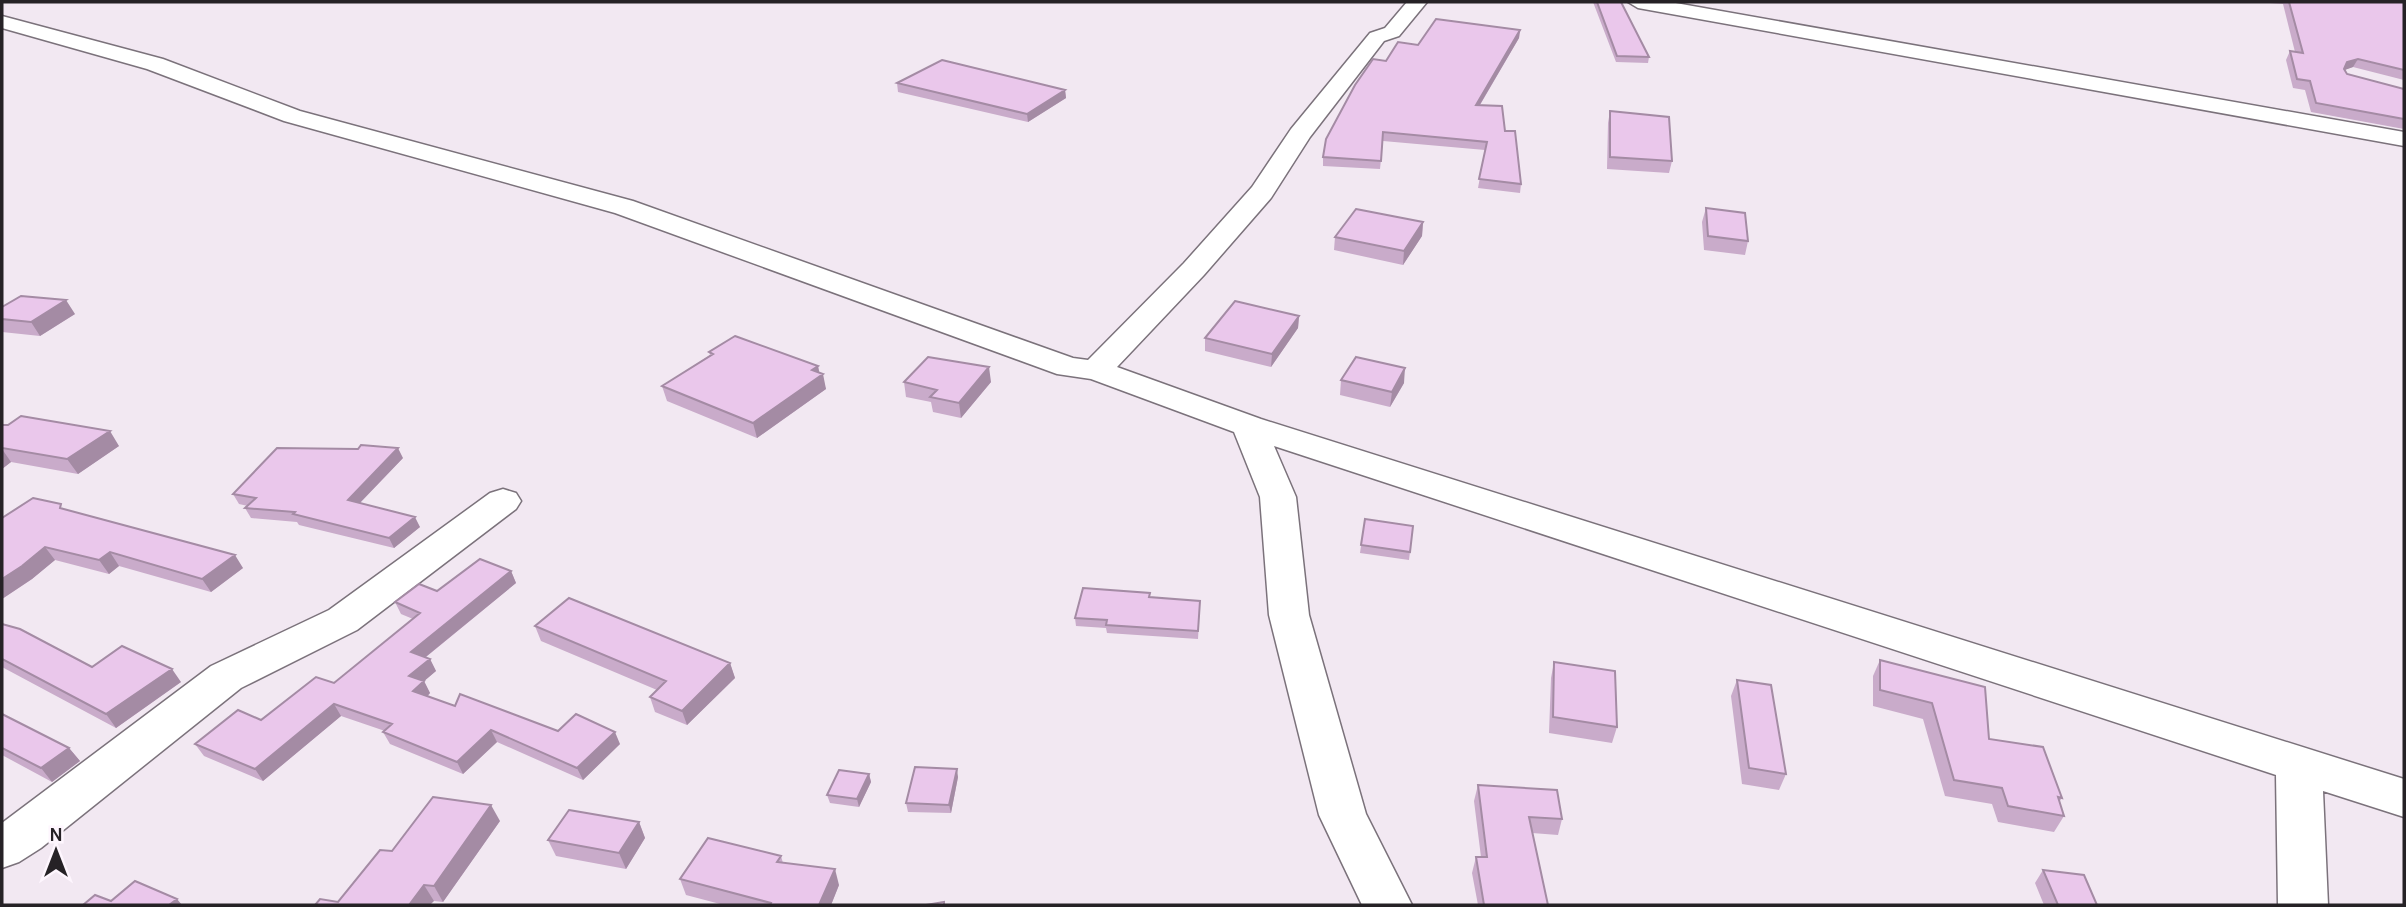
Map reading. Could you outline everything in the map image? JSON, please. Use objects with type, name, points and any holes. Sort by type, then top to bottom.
[{"type":"street","points":[[1096,370],[1194,270],[1262,192],[1300,134],[1377,37],[1392,32],[1417,2]]},
{"type":"street","points":[[1638,2],[2404,139]]},
{"type":"street","points":[[2,22],[155,64],[292,117],[624,207],[1068,367],[1096,370],[1248,426],[2404,798]]},
{"type":"street","points":[[1248,426],[1278,497],[1289,615],[1343,815],[1387,905]]},
{"type":"street","points":[[9,833],[226,677],[342,620],[503,501]]},
{"type":"street","points":[[2299,765],[2302,905]]},
{"type":"building","points":[[1597,2],[1621,2],[1649,57],[1617,56]]},
{"type":"building","points":[[2289,2],[2404,2],[2404,70],[2358,59],[2347,62],[2344,69],[2347,74],[2404,89],[2404,119],[2316,103],[2310,81],[2297,79],[2290,51],[2303,53]]},
{"type":"building","points":[[1436,19],[1520,30],[1476,105],[1502,106],[1505,131],[1515,131],[1521,184],[1479,179],[1487,142],[1383,132],[1381,161],[1323,157],[1326,139],[1355,85],[1373,59],[1386,61],[1398,42],[1418,45]]},
{"type":"building","points":[[942,60],[1065,90],[1027,114],[897,83]]},
{"type":"building","points":[[1610,111],[1669,117],[1672,161],[1610,157]]},
{"type":"building","points":[[1706,208],[1745,213],[1748,241],[1708,236]]},
{"type":"building","points":[[1356,209],[1423,222],[1404,251],[1335,237]]},
{"type":"building","points":[[21,296],[66,300],[31,322],[2,319],[2,307]]},
{"type":"building","points":[[1235,301],[1299,316],[1272,354],[1205,338]]},
{"type":"building","points":[[735,336],[818,366],[812,370],[823,374],[753,423],[662,386],[713,354],[709,352]]},
{"type":"building","points":[[928,357],[989,367],[959,403],[930,397],[937,390],[904,382]]},
{"type":"building","points":[[1356,357],[1405,368],[1392,392],[1341,380]]},
{"type":"building","points":[[21,416],[110,431],[67,459],[2,448],[2,425],[8,425]]},
{"type":"building","points":[[361,445],[398,448],[348,500],[415,517],[389,538],[293,514],[295,512],[245,508],[256,498],[233,494],[277,448],[358,449]]},
{"type":"building","points":[[33,498],[61,504],[60,508],[235,555],[202,579],[110,552],[99,560],[45,547],[2,579],[2,518]]},
{"type":"building","points":[[1365,519],[1413,526],[1410,552],[1361,545]]},
{"type":"building","points":[[480,559],[511,571],[411,652],[430,659],[409,676],[424,681],[413,691],[455,706],[460,694],[558,731],[576,714],[615,732],[577,768],[491,730],[457,762],[383,732],[392,724],[334,704],[255,769],[195,744],[238,710],[261,720],[316,677],[334,683],[420,613],[395,602],[419,584],[437,591]]},
{"type":"building","points":[[1083,588],[1150,593],[1149,597],[1200,601],[1198,631],[1106,625],[1107,620],[1075,618]]},
{"type":"building","points":[[569,598],[730,663],[682,711],[650,697],[666,681],[535,626]]},
{"type":"building","points":[[2,624],[20,629],[92,667],[122,646],[172,669],[106,714],[2,659]]},
{"type":"building","points":[[1880,660],[1985,687],[1989,739],[2043,747],[2062,798],[2058,797],[2064,816],[2008,806],[2002,788],[1954,780],[1932,703],[1880,690]]},
{"type":"building","points":[[1554,662],[1615,671],[1617,727],[1553,717]]},
{"type":"building","points":[[1737,680],[1771,685],[1786,774],[1749,768]]},
{"type":"building","points":[[2,714],[69,748],[41,768],[2,748]]},
{"type":"building","points":[[915,767],[957,769],[949,805],[906,803]]},
{"type":"building","points":[[839,770],[869,774],[857,799],[827,795]]},
{"type":"building","points":[[1478,785],[1557,790],[1562,819],[1529,817],[1548,905],[1484,905],[1476,857],[1487,857]]},
{"type":"building","points":[[433,797],[491,805],[434,886],[424,885],[409,905],[315,905],[320,899],[338,902],[380,850],[392,851]]},
{"type":"building","points":[[569,810],[639,822],[619,853],[548,840]]},
{"type":"building","points":[[708,838],[781,856],[777,862],[835,869],[819,905],[770,905],[771,903],[680,879]]},
{"type":"building","points":[[2043,870],[2084,875],[2097,905],[2058,905]]},
{"type":"building","points":[[135,881],[177,899],[169,905],[83,905],[95,895],[111,901]]}]
